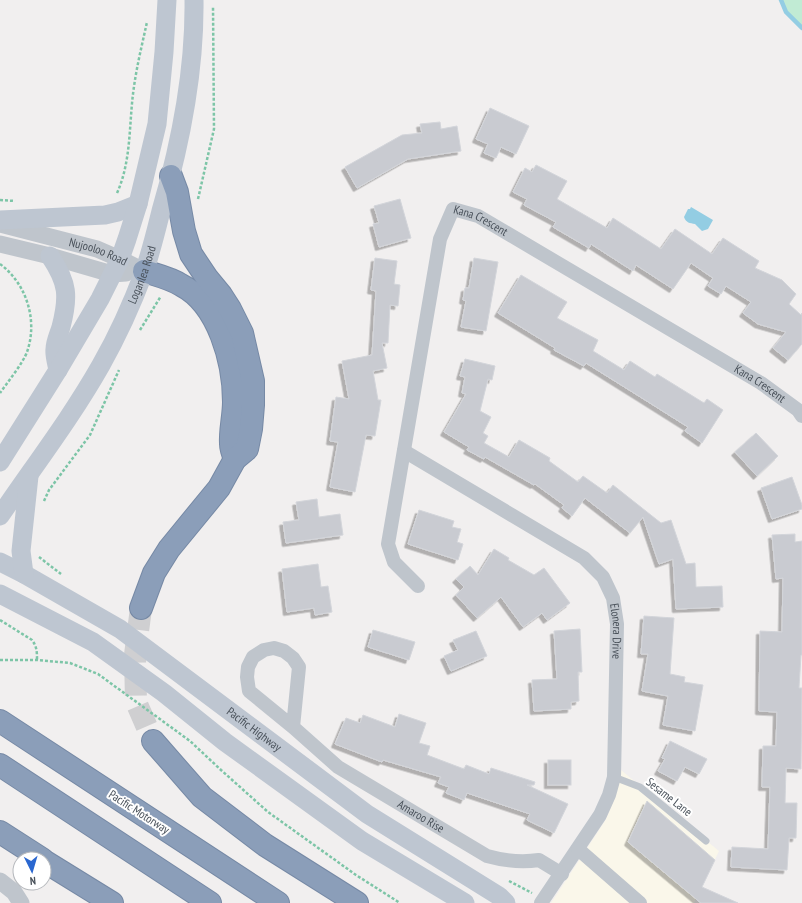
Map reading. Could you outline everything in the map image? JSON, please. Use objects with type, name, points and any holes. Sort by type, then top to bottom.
[{"type":"highway","points":[[141,608],[154,573],[169,549],[219,488],[235,459],[247,449],[251,429],[253,381],[249,358],[242,333],[222,295],[207,278],[191,254],[184,231],[177,192],[171,176]]},
{"type":"highway","points":[[144,271],[182,285],[195,295],[215,321],[224,339],[234,383],[234,421],[230,445],[235,459]]},
{"type":"highway","name":"Pacific Motorway","points":[[0,721],[278,903]]},
{"type":"highway","points":[[153,741],[202,797],[264,845],[357,903]]},
{"type":"highway","points":[[0,765],[210,903]]},
{"type":"highway","points":[[0,832],[29,851]]},
{"type":"highway","points":[[52,866],[112,903]]},
{"type":"main road","name":"Loganlea Road","points":[[0,462],[58,370],[100,299],[116,266],[138,204],[157,124],[167,0]]},
{"type":"main road","name":"Loganlea Road","points":[[0,516],[62,429],[101,365],[127,314],[144,271],[171,176],[185,112],[192,65],[194,0]]},
{"type":"main road","points":[[0,220],[105,215],[118,212],[138,204]]},
{"type":"main road","points":[[50,256],[60,271],[64,282],[66,297],[65,310],[55,348],[58,370]]},
{"type":"main road","points":[[24,574],[21,551],[30,475]]},
{"type":"main road","name":"Pacific Highway","points":[[0,562],[24,574],[120,630],[367,814],[499,896],[506,903]]},
{"type":"main road","points":[[0,594],[93,642],[164,693],[225,742],[362,841],[465,903]]},
{"type":"street","name":"Kana Crescent","points":[[418,586],[394,562],[388,544],[440,239],[453,209],[478,216],[748,375],[798,410],[802,416]]},
{"type":"street","name":"Nujooloo Road","points":[[0,224],[97,249],[116,266]]},
{"type":"street","name":"Nujooloo Road","points":[[0,244],[50,256],[144,271]]},
{"type":"street","name":"Elonera Drive","points":[[404,451],[584,558],[603,577],[613,598],[616,624],[614,777],[609,795],[600,815],[562,874],[542,901]]},
{"type":"street","name":"Amaroo Rise","points":[[293,727],[299,667],[293,658],[284,651],[274,648],[264,650],[253,657],[248,667],[247,677],[249,691],[338,767],[487,856],[502,861],[526,862],[539,860],[562,874]]},
{"type":"street","points":[[578,849],[640,903]]},
{"type":"street","points":[[0,880],[14,892],[21,903]]},
{"type":"lane","name":"Sesame Lane","points":[[614,777],[640,787],[706,841]]},
{"type":"path","points":[[197,205],[214,128],[212,0]]},
{"type":"path","points":[[117,195],[122,183],[129,148],[133,94],[139,56],[148,21]]},
{"type":"path","points":[[0,200],[20,201]]},
{"type":"path","points":[[0,264],[10,273],[23,294],[31,314],[32,331],[26,353],[0,393]]},
{"type":"path","points":[[138,334],[164,291],[168,279]]},
{"type":"path","points":[[41,508],[49,490],[90,435],[121,366]]},
{"type":"path","points":[[38,554],[41,560],[66,578]]},
{"type":"path","points":[[0,620],[32,640],[36,650],[37,660]]},
{"type":"path","points":[[0,660],[37,660],[70,663],[98,674],[190,741],[268,812],[356,875],[400,903]]},
{"type":"path","points":[[508,880],[542,901]]},
{"type":"shaded area","points":[[621,770],[719,851],[694,903],[551,903],[605,821],[617,792]]},
{"type":"green space","points":[[781,0],[802,0],[802,28],[786,12]]},
{"type":"water","points":[[691,207],[713,220],[708,229],[702,231],[695,224],[686,220],[684,217],[688,209]]},
{"type":"building","points":[[490,108],[529,126],[516,154],[501,147],[496,158],[484,153],[488,144],[476,139]]},
{"type":"building","points":[[440,122],[441,129],[457,126],[461,151],[408,159],[357,188],[345,167],[402,135],[422,133],[420,124]]},
{"type":"building","points":[[536,165],[567,181],[557,199],[607,228],[613,218],[661,249],[675,229],[712,254],[723,238],[759,261],[755,268],[782,280],[796,294],[789,304],[801,315],[802,313],[802,344],[788,360],[773,348],[786,332],[758,324],[743,313],[751,302],[726,286],[721,294],[708,286],[713,278],[691,263],[673,289],[636,265],[633,271],[591,244],[589,248],[553,227],[556,222],[524,205],[527,199],[513,192],[525,168],[532,172]]},
{"type":"building","points":[[400,199],[411,238],[379,247],[373,224],[379,223],[374,206]]},
{"type":"building","points":[[375,258],[397,261],[394,284],[400,285],[398,306],[390,305],[388,343],[382,343],[387,368],[373,371],[378,400],[381,400],[375,436],[366,435],[355,492],[330,487],[338,442],[330,441],[336,397],[349,399],[342,361],[372,355],[376,291],[371,290]]},
{"type":"building","points":[[474,258],[498,262],[486,331],[461,327],[466,301],[463,300],[465,288],[469,288]]},
{"type":"building","points":[[521,275],[567,302],[557,318],[598,340],[593,351],[624,370],[630,361],[655,377],[657,374],[704,403],[707,399],[723,410],[702,443],[685,431],[688,427],[586,363],[584,366],[554,350],[555,348],[498,313]]},
{"type":"building","points":[[465,359],[495,366],[492,380],[488,379],[480,411],[491,417],[483,433],[488,436],[484,443],[509,457],[519,440],[550,458],[549,461],[578,482],[583,476],[607,493],[613,485],[661,523],[671,520],[686,564],[695,563],[696,587],[722,586],[723,607],[676,609],[673,559],[659,564],[643,517],[630,533],[585,498],[572,516],[562,508],[564,505],[535,484],[534,485],[485,457],[484,459],[467,450],[469,447],[444,432],[466,394],[462,393],[465,377],[460,376]]},
{"type":"building","points":[[756,433],[778,456],[757,476],[735,452]]},
{"type":"building","points":[[792,477],[802,509],[772,519],[761,488]]},
{"type":"building","points":[[317,499],[319,517],[340,514],[343,535],[286,543],[283,522],[299,520],[296,502]]},
{"type":"building","points":[[419,510],[454,521],[452,527],[461,529],[457,542],[463,544],[458,560],[408,544]]},
{"type":"building","points":[[795,534],[795,542],[802,541],[802,655],[799,688],[802,688],[801,769],[786,768],[785,803],[797,803],[796,838],[789,838],[787,870],[731,867],[732,847],[768,849],[770,787],[762,787],[763,746],[776,746],[777,712],[759,711],[760,631],[782,632],[783,578],[776,579],[772,535]]},
{"type":"building","points":[[494,549],[509,558],[508,560],[534,575],[544,568],[570,603],[547,620],[542,613],[523,627],[501,597],[477,618],[456,595],[464,587],[456,579],[470,566],[478,575]]},
{"type":"building","points":[[318,564],[321,587],[328,586],[332,612],[315,615],[314,608],[287,612],[282,569]]},
{"type":"building","points":[[644,616],[674,618],[670,674],[685,677],[684,682],[703,685],[695,731],[663,725],[668,696],[642,691],[648,654],[641,654]]},
{"type":"building","points":[[580,629],[582,672],[578,672],[579,701],[571,702],[571,709],[534,711],[532,680],[557,679],[554,631]]},
{"type":"building","points":[[373,630],[415,642],[409,660],[368,647]]},
{"type":"building","points":[[476,631],[487,656],[451,671],[444,656],[458,650],[453,640]]},
{"type":"building","points":[[399,714],[426,723],[419,743],[430,746],[427,755],[464,769],[466,765],[489,774],[491,768],[535,782],[534,785],[527,785],[568,804],[554,833],[527,820],[530,814],[467,793],[464,800],[446,793],[449,787],[438,783],[441,777],[383,760],[382,762],[335,744],[346,718],[360,723],[363,715],[395,727]]},
{"type":"building","points":[[670,741],[707,759],[699,774],[685,767],[677,781],[658,771],[665,759],[662,758]]},
{"type":"building","points":[[548,760],[571,760],[571,785],[548,785]]},
{"type":"building","points":[[647,801],[715,860],[702,887],[738,903],[701,903],[628,842]]},
{"type":"waterway","points":[[781,0],[786,12],[802,28]]},
{"type":"tunnel","points":[[141,608],[135,655],[136,702],[153,741]]}]
